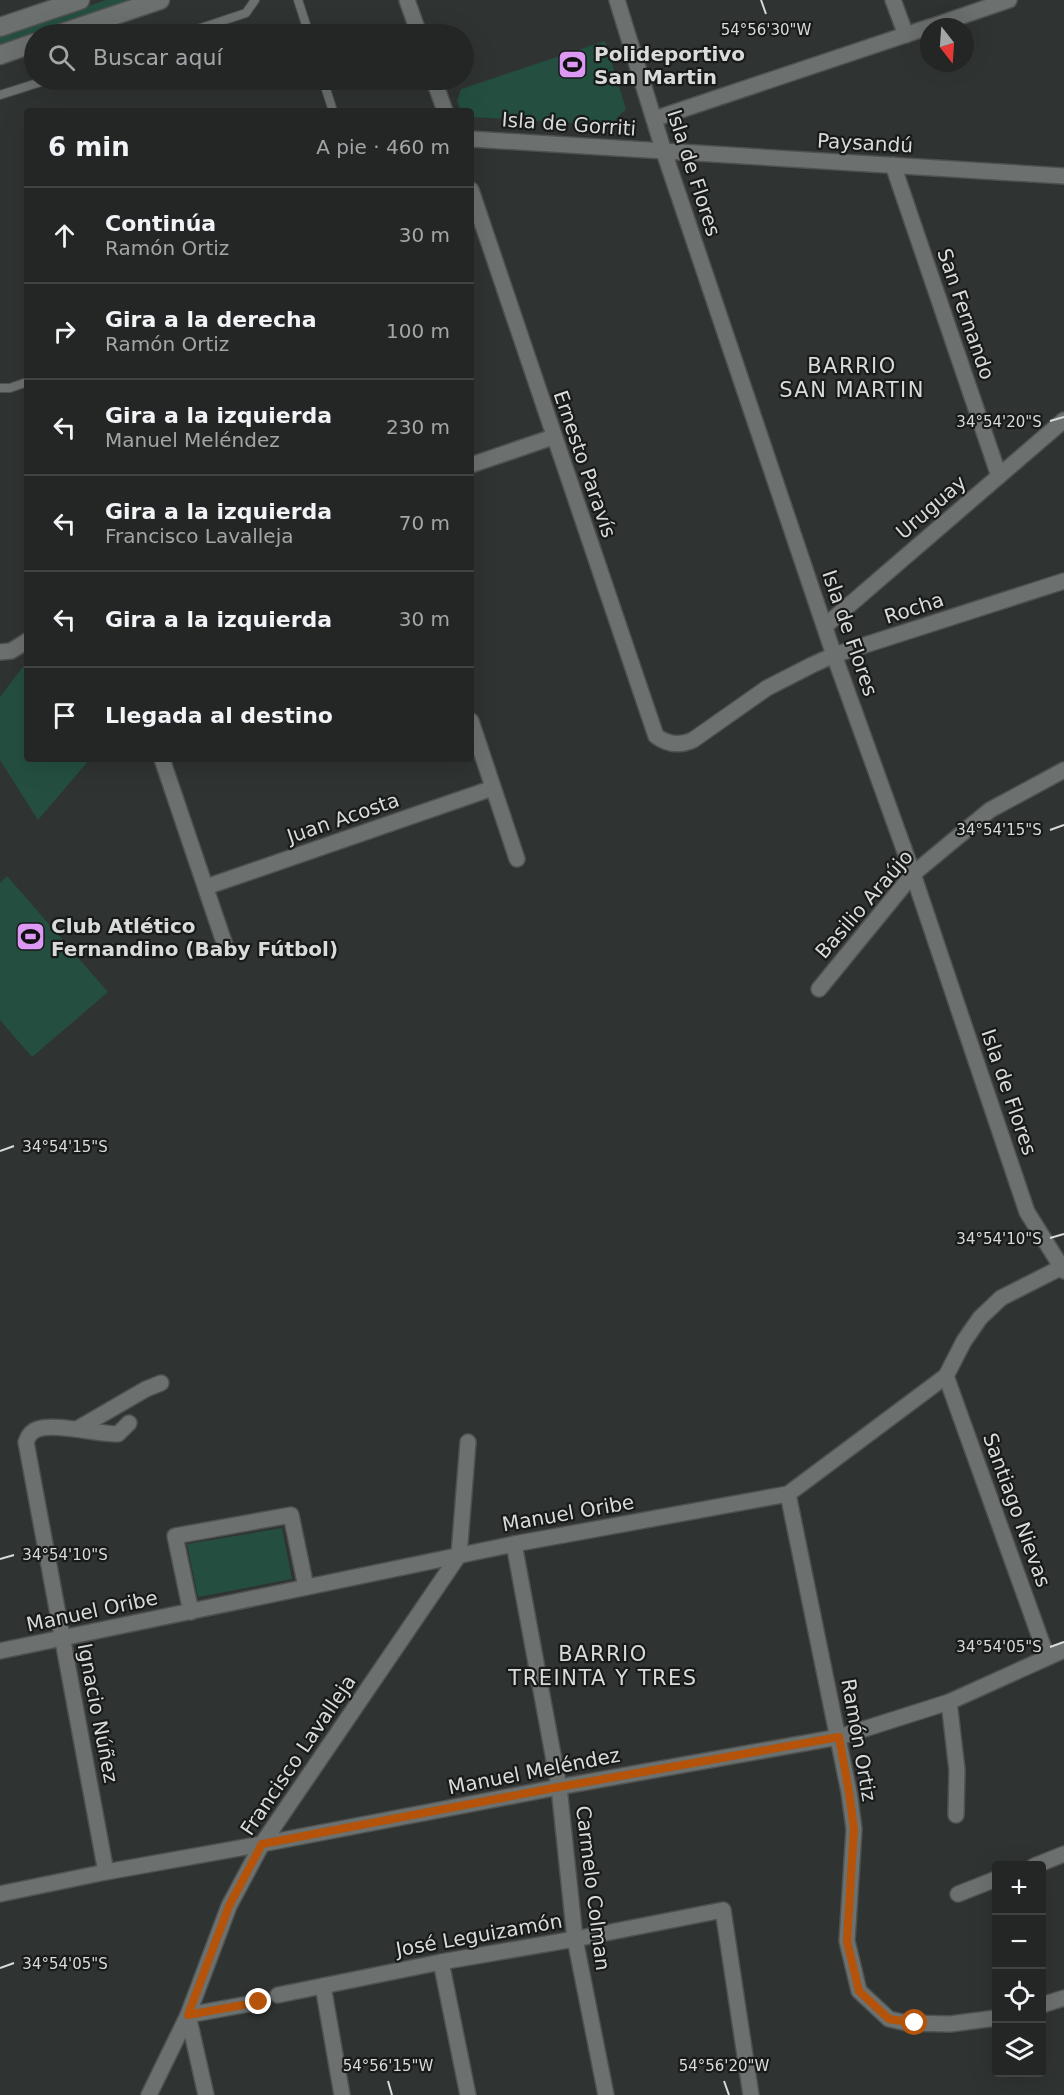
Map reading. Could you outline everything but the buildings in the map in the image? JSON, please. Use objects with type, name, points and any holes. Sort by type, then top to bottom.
[{"type":"street","points":[[0,27],[80,0]]},
{"type":"street","points":[[89,24],[160,0]]},
{"type":"street","points":[[407,0],[415,24]]},
{"type":"street","name":"Isla de Flores","points":[[617,0],[664,152],[834,655],[914,874],[1027,1212],[1063,1268]]},
{"type":"street","points":[[893,0],[906,35]]},
{"type":"street","points":[[956,18],[1009,0]]},
{"type":"street","points":[[654,119],[920,30]]},
{"type":"street","points":[[0,54],[24,46]]},
{"type":"street","points":[[438,90],[444,108]]},
{"type":"street","name":"Isla de Gorriti","points":[[474,139],[664,152]]},
{"type":"street","name":"Paysandú","points":[[664,152],[1064,176]]},
{"type":"street","name":"San Fernando","points":[[893,165],[999,476]]},
{"type":"street","name":"Ernesto Paravís","points":[[474,199],[656,736],[669,743],[685,743],[693,740],[748,700]]},
{"type":"street","name":"Uruguay","points":[[825,626],[1064,420]]},
{"type":"street","points":[[474,464],[553,437]]},
{"type":"street","name":"Rocha","points":[[748,700],[789,675],[834,655],[1064,581]]},
{"type":"street","points":[[0,652],[11,651],[24,643]]},
{"type":"street","points":[[474,730],[517,859]]},
{"type":"street","points":[[163,762],[226,948]]},
{"type":"street","name":"Basilio Araújo","points":[[819,989],[914,874],[990,810],[1064,771]]},
{"type":"street","name":"Juan Acosta","points":[[206,886],[493,788]]},
{"type":"street","name":"Manuel Oribe","points":[[0,1651],[514,1544],[788,1494],[946,1376],[964,1341],[980,1318],[1001,1299],[1063,1268]]},
{"type":"street","name":"Santiago Nievas","points":[[946,1376],[1047,1657]]},
{"type":"street","points":[[77,1429],[146,1389],[161,1383]]},
{"type":"street","points":[[77,1429],[102,1434],[118,1434],[129,1423]]},
{"type":"street","name":"Ignacio Núñez","points":[[77,1429],[38,1428],[28,1434],[26,1442],[106,1872]]},
{"type":"street","name":"Francisco Lavalleja","points":[[149,2095],[188,2015],[229,1906],[262,1844],[459,1555],[468,1442]]},
{"type":"street","name":"Ramón Ortiz","points":[[788,1494],[849,1792],[854,1829],[847,1941],[859,1991],[889,2019],[907,2023],[950,2024],[992,2019]]},
{"type":"street","points":[[191,1612],[175,1536],[291,1515],[306,1587]]},
{"type":"street","name":"Carmelo Colman","points":[[514,1544],[559,1787],[575,1939],[606,2095]]},
{"type":"street","name":"Manuel Meléndez","points":[[0,1894],[559,1787],[839,1737],[949,1702],[1064,1650]]},
{"type":"street","points":[[949,1702],[957,1770],[956,1815]]},
{"type":"street","points":[[1046,1861],[1064,1854]]},
{"type":"street","points":[[958,1894],[992,1881]]},
{"type":"street","name":"José Leguizamón","points":[[278,1995],[441,1962],[723,1910],[751,2095]]},
{"type":"street","points":[[441,1962],[468,2095]]},
{"type":"street","points":[[323,1986],[342,2095]]},
{"type":"street","points":[[1046,2003],[1064,1998]]},
{"type":"street","points":[[206,2095],[188,2015],[259,2002]]},
{"type":"lane","points":[[213,24],[246,13],[255,0]]},
{"type":"lane","points":[[298,0],[306,24]]},
{"type":"lane","points":[[0,95],[24,87]]},
{"type":"lane","points":[[326,90],[332,108]]},
{"type":"lane","points":[[0,388],[10,388],[24,383]]},
{"type":"green space","points":[[106,0],[131,0],[60,24],[35,24]]},
{"type":"green space","points":[[24,28],[24,36],[0,44],[0,36]]},
{"type":"green space","name":"Polideportivo San Martin","points":[[605,41],[626,109],[610,125],[474,117],[474,108],[460,108],[457,101],[461,90],[474,90],[474,85]]},
{"type":"green space","points":[[24,666],[24,762],[87,762],[38,820],[0,760],[0,697]]},
{"type":"green space","name":"Club Atlético Fernandino (Baby Fútbol)","points":[[7,876],[108,992],[32,1057],[0,1020],[0,883]]},
{"type":"green space","points":[[282,1528],[292,1579],[198,1597],[187,1544]]},
{"type":"place","name":"Polideportivo San Martin","points":[[573,65]]},
{"type":"place","name":"Club Atlético Fernandino (Baby Fútbol)","points":[[30,937]]},
{"type":"district","name":"BARRIO SAN MARTIN","points":[[852,378]]},
{"type":"district","name":"BARRIO TREINTA Y TRES","points":[[603,1666]]},
{"type":"route","points":[[259,2002],[188,2015],[229,1906],[262,1844],[559,1787],[839,1737],[854,1829],[847,1941],[859,1991],[889,2019],[915,2023]]}]
